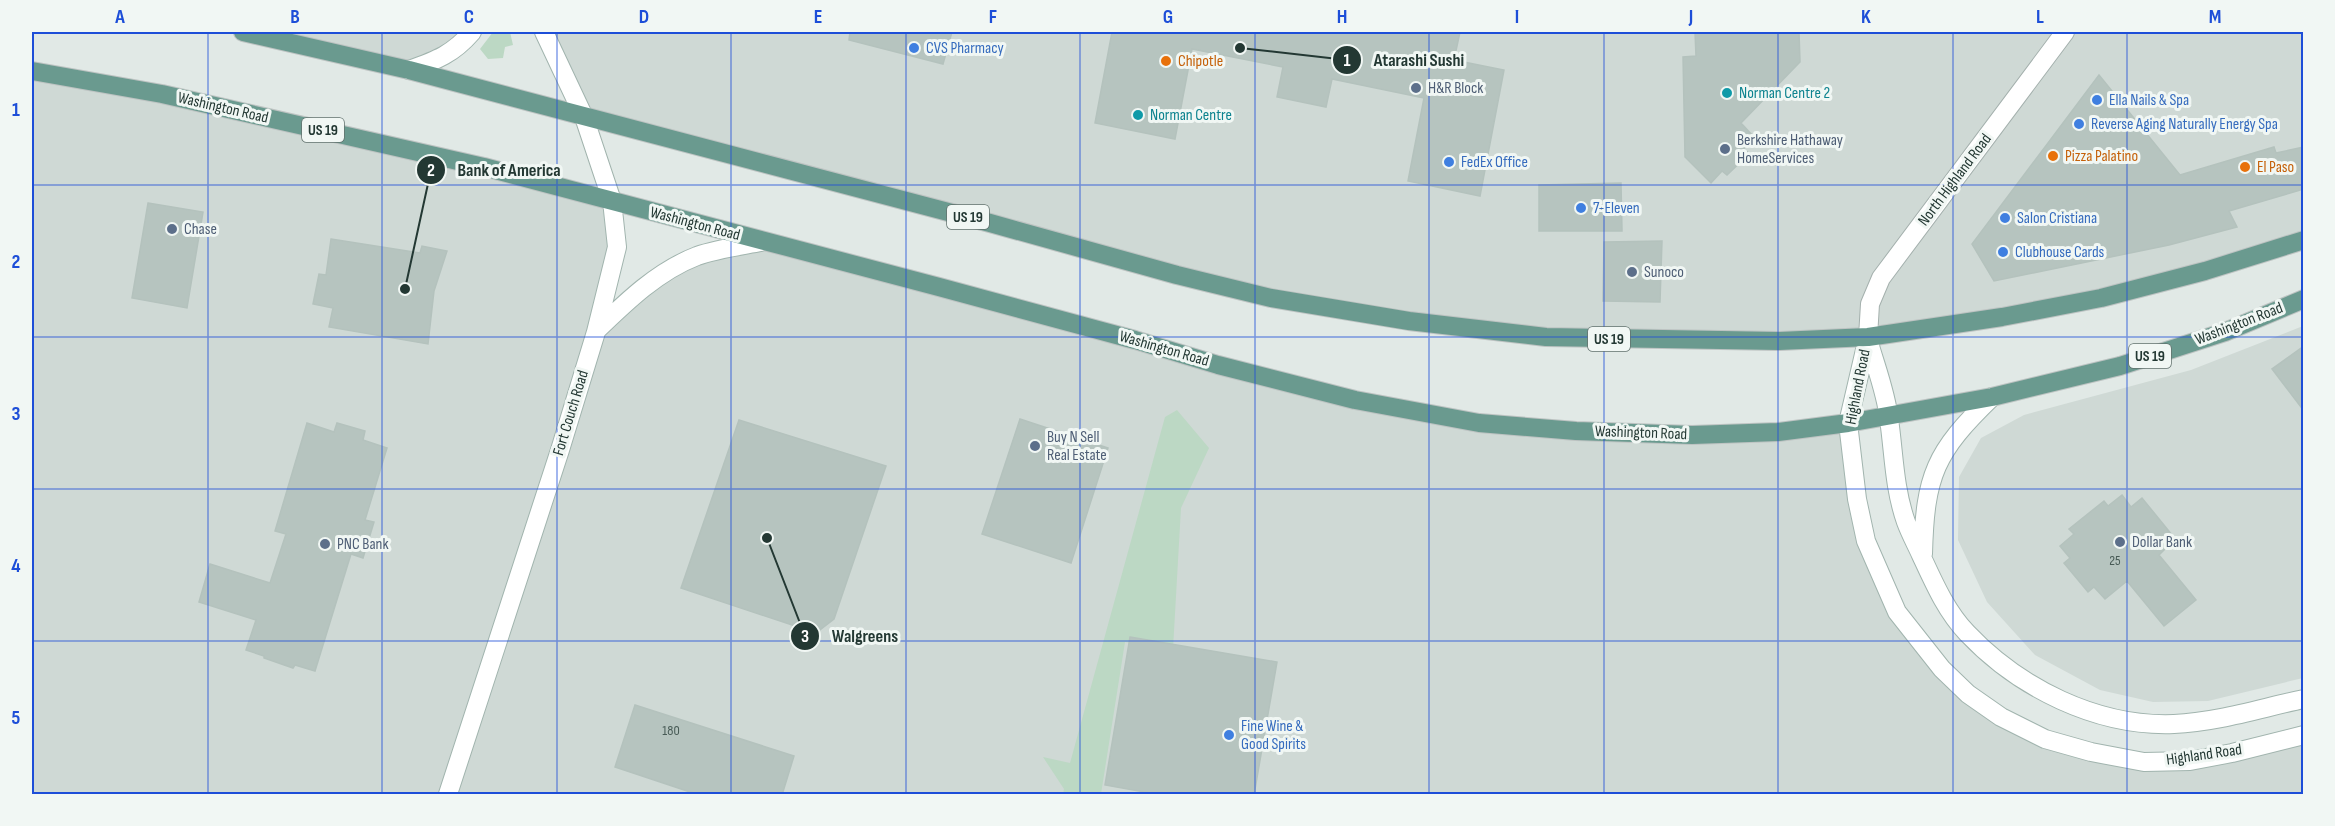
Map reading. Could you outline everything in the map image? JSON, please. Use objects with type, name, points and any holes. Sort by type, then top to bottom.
[{"type":"main road","name":"US 19","points":[[243,32],[409,70],[1271,298],[1409,321],[1546,337],[1779,341],[1868,337],[2002,317],[2101,298],[2205,271],[2304,240]]},
{"type":"main road","name":"Washington Road","points":[[32,71],[162,94],[484,167],[761,242],[939,287],[1218,365],[1344,397],[1479,423],[1576,431],[1692,435],[1778,432],[1889,417],[1992,397],[2120,366],[2225,333],[2304,299]]},
{"type":"street","points":[[409,70],[437,60],[457,49],[472,32]]},
{"type":"street","name":"Fort Couch Road","points":[[448,795],[596,332],[617,247],[612,201],[584,117],[544,32]]},
{"type":"street","name":"North Highland Road","points":[[1868,337],[1870,304],[1881,278],[2065,32]]},
{"type":"street","points":[[596,332],[642,288],[669,270],[697,256],[761,242]]},
{"type":"street","name":"Highland Road","points":[[1868,337],[1889,417],[1893,471],[1906,522],[1943,602],[1966,632],[1995,659],[2031,684],[2079,709],[2123,720],[2173,724],[2226,718],[2304,699]]},
{"type":"street","name":"Highland Road","points":[[1868,337],[1848,423],[1857,499],[1866,541],[1897,612],[1942,669],[1968,694],[2001,717],[2045,738],[2091,752],[2144,762],[2190,761],[2304,735]]},
{"type":"street","points":[[1923,558],[1924,511],[1933,471],[1953,437],[1992,397]]},
{"type":"shaded area","points":[[243,32],[472,32],[409,70]]},
{"type":"shaded area","points":[[544,32],[2303,32],[2303,240],[1949,324],[1647,340],[1352,312],[584,117]]},
{"type":"shaded area","points":[[32,71],[612,201],[617,247],[597,330],[669,270],[761,242],[1355,400],[1576,431],[1848,423],[1857,499],[1897,612],[2001,717],[2144,762],[2303,735],[2303,794],[32,794]]},
{"type":"shaded area","points":[[2303,326],[2303,678],[2208,701],[2153,702],[2100,690],[2035,655],[1987,602],[1958,540],[1959,477],[1981,438],[2024,415],[2191,370]]},
{"type":"green space","points":[[493,32],[510,32],[513,45],[505,47],[503,58],[488,59],[480,49]]},
{"type":"green space","points":[[1177,410],[1209,448],[1181,508],[1173,649],[1125,642],[1101,794],[1063,794],[1064,789],[1043,757],[1070,763],[1165,417]]},
{"type":"building","name":"CVS Pharmacy","points":[[850,32],[952,32],[943,64],[849,40]]},
{"type":"building","name":"Norman Centre","points":[[1112,32],[1460,32],[1454,60],[1504,70],[1480,196],[1408,181],[1424,98],[1332,79],[1326,107],[1277,97],[1283,67],[1192,49],[1175,139],[1095,123]]},
{"type":"building","name":"Norman Centre 2","points":[[1695,32],[1799,32],[1800,62],[1741,123],[1754,137],[1744,148],[1749,154],[1727,175],[1722,171],[1711,183],[1685,157],[1683,57],[1696,56]]},
{"type":"building","points":[[2099,75],[2180,175],[2274,147],[2276,153],[2304,147],[2304,189],[2229,211],[2237,227],[2169,245],[1994,281],[1972,244]]},
{"type":"building","name":"7-Eleven","points":[[1621,183],[1622,231],[1539,231],[1539,185]]},
{"type":"building","points":[[148,203],[203,212],[187,308],[132,298]]},
{"type":"building","points":[[331,239],[420,253],[422,246],[447,251],[434,291],[428,344],[329,327],[333,308],[313,304],[319,274],[326,275]]},
{"type":"building","name":"Sunoco","points":[[1662,241],[1660,302],[1603,301],[1604,242]]},
{"type":"building","points":[[2304,346],[2304,411],[2272,369]]},
{"type":"building","points":[[1020,419],[1108,448],[1071,563],[982,534]]},
{"type":"building","points":[[739,420],[886,466],[834,619],[816,633],[681,588]]},
{"type":"building","name":"PNC Bank","points":[[307,423],[334,432],[337,423],[365,431],[363,440],[387,448],[365,520],[374,522],[363,558],[351,554],[315,671],[295,665],[293,668],[246,650],[256,620],[199,602],[210,564],[270,583],[286,534],[275,531]]},
{"type":"building","points":[[2122,495],[2131,507],[2142,498],[2172,535],[2162,543],[2166,548],[2159,555],[2196,600],[2164,626],[2127,581],[2105,599],[2094,587],[2088,592],[2064,563],[2070,558],[2060,546],[2074,534],[2069,529],[2104,501],[2108,506]]},
{"type":"building","points":[[1130,637],[1277,662],[1254,795],[1161,795],[1105,785]]},
{"type":"building","points":[[635,705],[794,756],[782,795],[699,795],[615,767]]},
{"type":"place","name":"CVS Pharmacy","points":[[914,48]]},
{"type":"place","name":"Atarashi Sushi","points":[[1240,48]]},
{"type":"place","name":"Chipotle","points":[[1166,61]]},
{"type":"place","name":"H&R Block","points":[[1416,88]]},
{"type":"place","name":"Norman Centre 2","points":[[1727,93]]},
{"type":"place","name":"Ella Nails & Spa","points":[[2097,100]]},
{"type":"place","name":"Norman Centre","points":[[1138,115]]},
{"type":"place","name":"Reverse Aging Naturally Energy Spa","points":[[2079,124]]},
{"type":"place","name":"Berkshire Hathaway HomeServices","points":[[1725,149]]},
{"type":"place","name":"Pizza Palatino","points":[[2053,156]]},
{"type":"place","name":"FedEx Office","points":[[1449,162]]},
{"type":"place","name":"El Paso","points":[[2245,167]]},
{"type":"place","name":"7-Eleven","points":[[1581,208]]},
{"type":"place","name":"Salon Cristiana","points":[[2005,218]]},
{"type":"place","name":"Chase","points":[[172,229]]},
{"type":"place","name":"Clubhouse Cards","points":[[2003,252]]},
{"type":"place","name":"Sunoco","points":[[1632,272]]},
{"type":"place","name":"Bank of America","points":[[405,289]]},
{"type":"place","name":"Buy N Sell Real Estate","points":[[1035,446]]},
{"type":"place","name":"Walgreens","points":[[767,538]]},
{"type":"place","name":"Dollar Bank","points":[[2120,542]]},
{"type":"place","name":"PNC Bank","points":[[325,544]]},
{"type":"place","name":"Fine Wine & Good Spirits","points":[[1229,735]]}]
